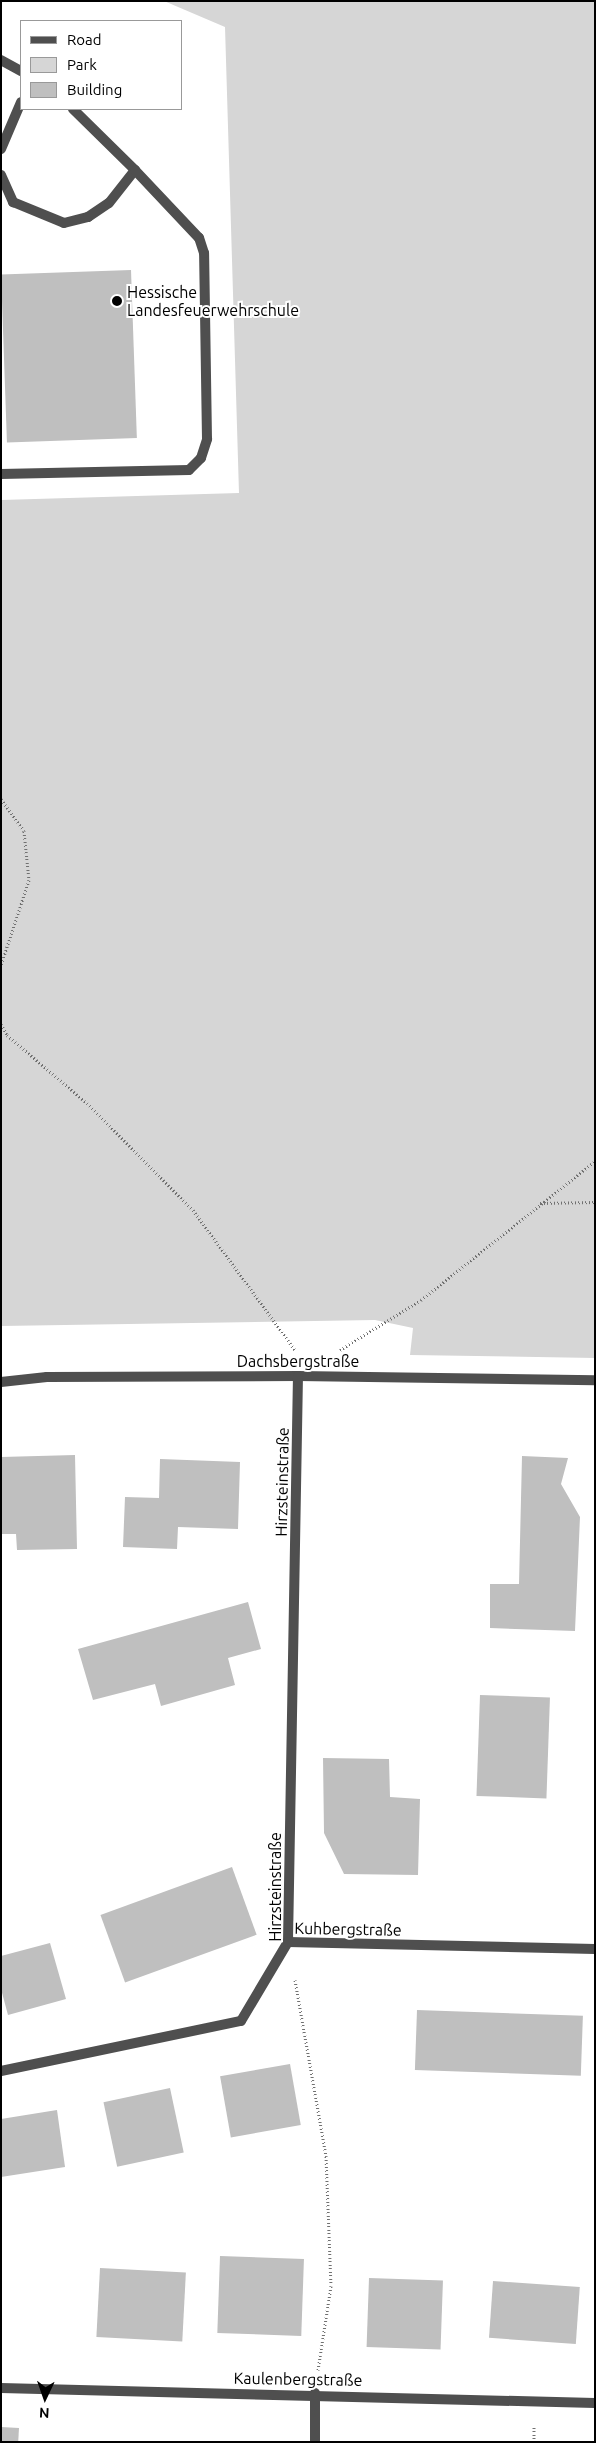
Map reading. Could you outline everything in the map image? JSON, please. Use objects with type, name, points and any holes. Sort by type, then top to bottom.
[{"type":"street","points":[[1,60],[20,70]]},
{"type":"street","points":[[1,149],[20,104]]},
{"type":"street","points":[[1,474],[189,470],[201,458],[207,439],[204,253],[199,238],[135,170],[74,110]]},
{"type":"street","points":[[1,175],[13,202],[64,223],[88,217],[109,203],[135,170]]},
{"type":"street","name":"Dachsbergstraße","points":[[1,1382],[47,1377],[298,1376],[595,1380]]},
{"type":"street","name":"Hirzsteinstraße","points":[[288,1942],[298,1376]]},
{"type":"street","name":"Kuhbergstraße","points":[[1,2071],[241,2021],[288,1942],[595,1949]]},
{"type":"street","name":"Kaulenbergstraße","points":[[1,2388],[315,2394],[595,2403]]},
{"type":"street","points":[[315,2394],[315,2442]]},
{"type":"path","points":[[1,799],[24,831],[29,880],[18,926],[1,965]]},
{"type":"path","points":[[1,1024],[7,1035],[86,1103],[193,1210],[295,1348],[298,1376],[421,1300],[539,1203],[595,1161]]},
{"type":"path","points":[[539,1203],[595,1202]]},
{"type":"path","name":"Hirzsteinstraße","points":[[288,1942],[326,2156],[331,2286],[315,2394]]},
{"type":"green space","points":[[164,1],[595,1],[595,1358],[410,1355],[413,1328],[375,1320],[1,1326],[1,500],[239,493],[225,27]]},
{"type":"building","points":[[131,270],[137,438],[7,442],[1,275]]},
{"type":"building","points":[[75,1455],[77,1549],[17,1550],[16,1534],[1,1534],[1,1457]]},
{"type":"building","points":[[522,1456],[568,1458],[561,1484],[580,1517],[575,1631],[490,1628],[490,1584],[519,1584]]},
{"type":"building","points":[[160,1459],[240,1462],[238,1529],[178,1527],[177,1549],[123,1547],[125,1497],[159,1498]]},
{"type":"building","points":[[248,1602],[261,1649],[228,1658],[235,1685],[161,1706],[155,1684],[93,1700],[78,1649]]},
{"type":"building","points":[[480,1695],[550,1697],[546,1798],[476,1796]]},
{"type":"building","points":[[323,1758],[389,1759],[390,1797],[420,1799],[418,1875],[344,1874],[324,1833]]},
{"type":"building","points":[[232,1867],[257,1935],[125,1983],[100,1915]]},
{"type":"building","points":[[50,1943],[66,1999],[8,2015],[1,1989],[1,1956]]},
{"type":"building","points":[[417,2010],[583,2016],[581,2076],[415,2070]]},
{"type":"building","points":[[290,2064],[301,2125],[231,2137],[220,2076]]},
{"type":"building","points":[[170,2088],[184,2153],[117,2167],[103,2102]]},
{"type":"building","points":[[57,2110],[65,2167],[1,2177],[1,2119]]},
{"type":"building","points":[[220,2256],[304,2259],[301,2336],[217,2333]]},
{"type":"building","points":[[100,2268],[186,2273],[182,2341],[96,2337]]},
{"type":"building","points":[[369,2278],[443,2281],[441,2350],[367,2347]]},
{"type":"building","points":[[493,2281],[580,2287],[576,2344],[489,2338]]},
{"type":"building","points":[[1,2427],[19,2428],[18,2442],[1,2442]]},
{"type":"place","name":"Hessische Landesfeuerwehrschule","points":[[117,301]]}]
